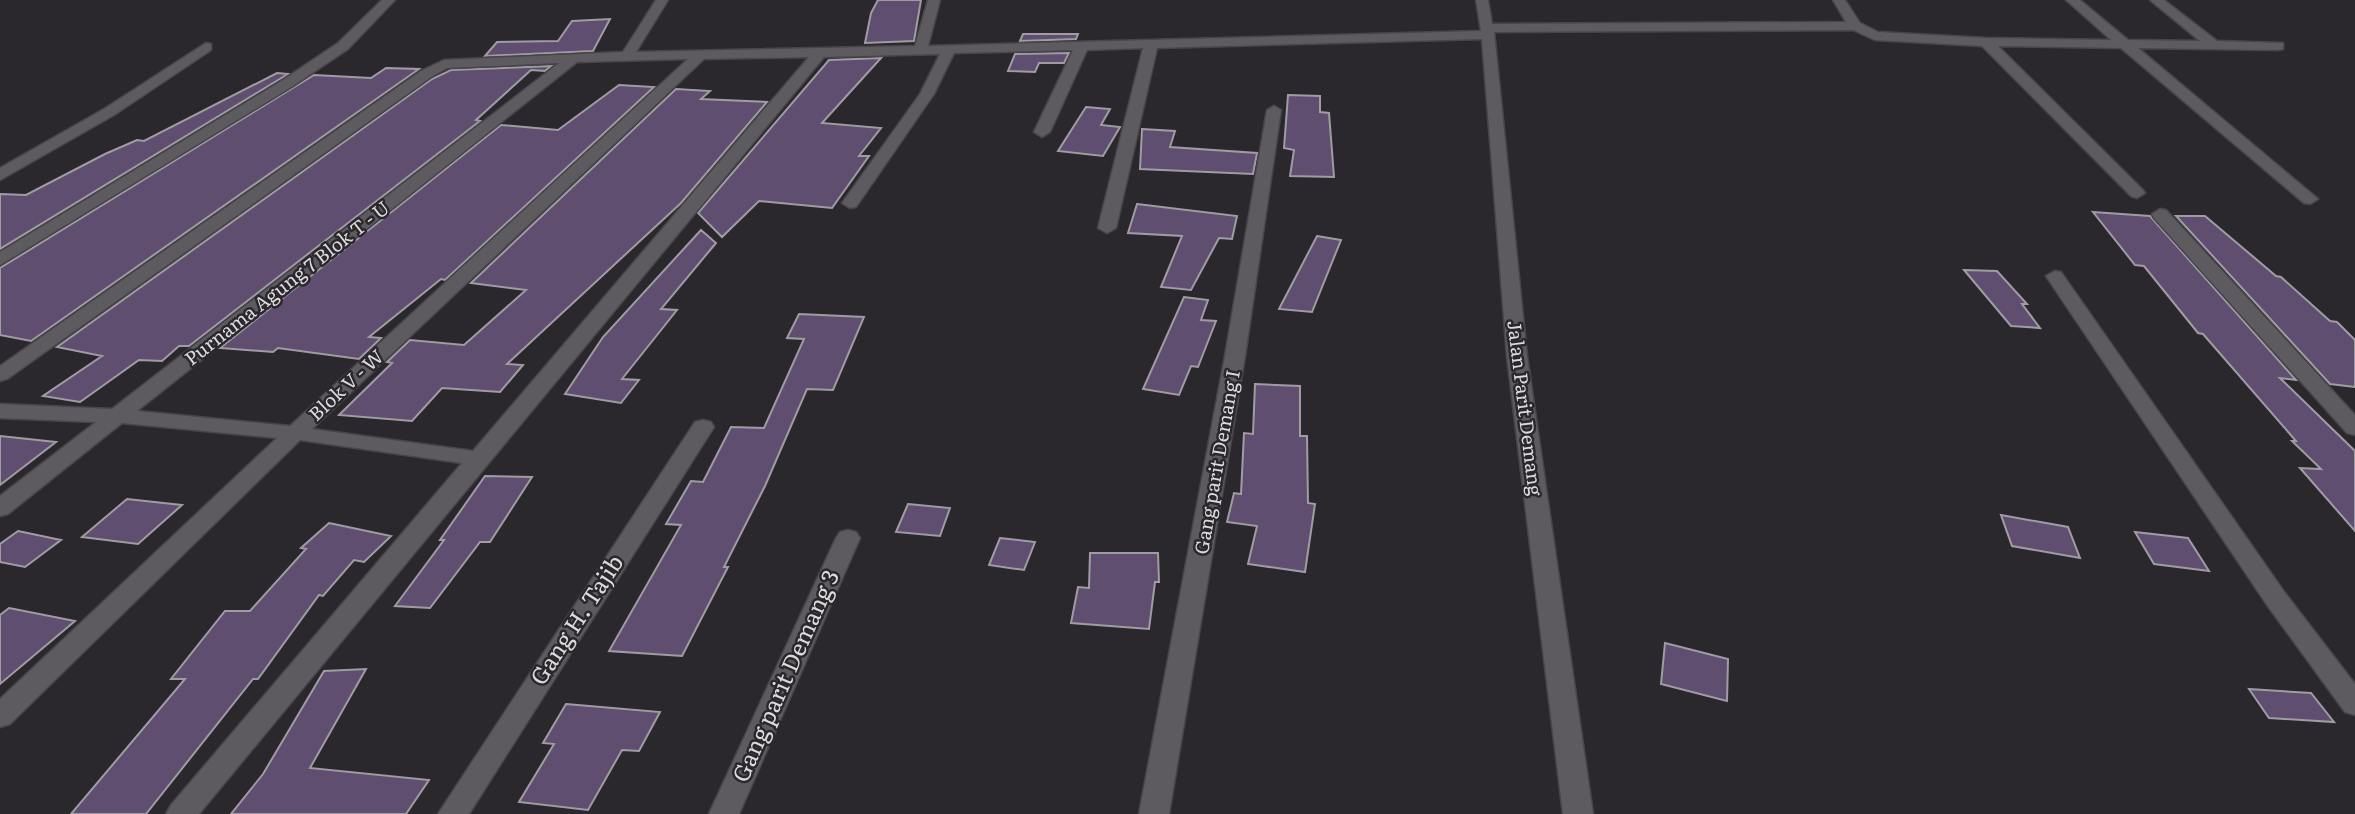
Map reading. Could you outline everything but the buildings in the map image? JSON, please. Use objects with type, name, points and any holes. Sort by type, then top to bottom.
[{"type":"street","points":[[0,260],[299,76],[343,46],[389,0]]},
{"type":"street","points":[[627,56],[662,0]]},
{"type":"street","points":[[919,50],[924,42],[934,0]]},
{"type":"street","name":"Jalan Parit Demang","points":[[1482,0],[1517,356],[1578,814]]},
{"type":"street","points":[[1839,0],[1855,26]]},
{"type":"street","points":[[2072,0],[2310,199]]},
{"type":"street","points":[[2155,0],[2214,46]]},
{"type":"street","points":[[0,375],[435,67],[453,63],[1486,32],[1855,26],[1875,36],[1986,42],[2278,46]]},
{"type":"street","points":[[1986,42],[2137,193]]},
{"type":"street","points":[[1107,228],[1152,44]]},
{"type":"street","points":[[1042,132],[1082,46]]},
{"type":"street","points":[[0,175],[109,112],[206,47]]},
{"type":"street","points":[[850,203],[927,94],[949,50]]},
{"type":"street","points":[[181,814],[820,53]]},
{"type":"street","name":"Blok V - W","points":[[0,716],[295,433],[698,57]]},
{"type":"street","name":"Purnama Agung 7 Blok T - U","points":[[0,508],[574,58]]},
{"type":"street","name":"Gang parit Demang I","points":[[1154,814],[1236,356],[1274,110]]},
{"type":"street","points":[[2160,214],[2355,428]]},
{"type":"street","points":[[2055,276],[2276,599],[2355,704]]},
{"type":"street","points":[[0,411],[116,416],[295,433],[482,458]]},
{"type":"street","name":"Gang H. Tajib","points":[[453,814],[703,427]]},
{"type":"street","name":"Gang parit Demang 3","points":[[724,814],[848,538]]}]
